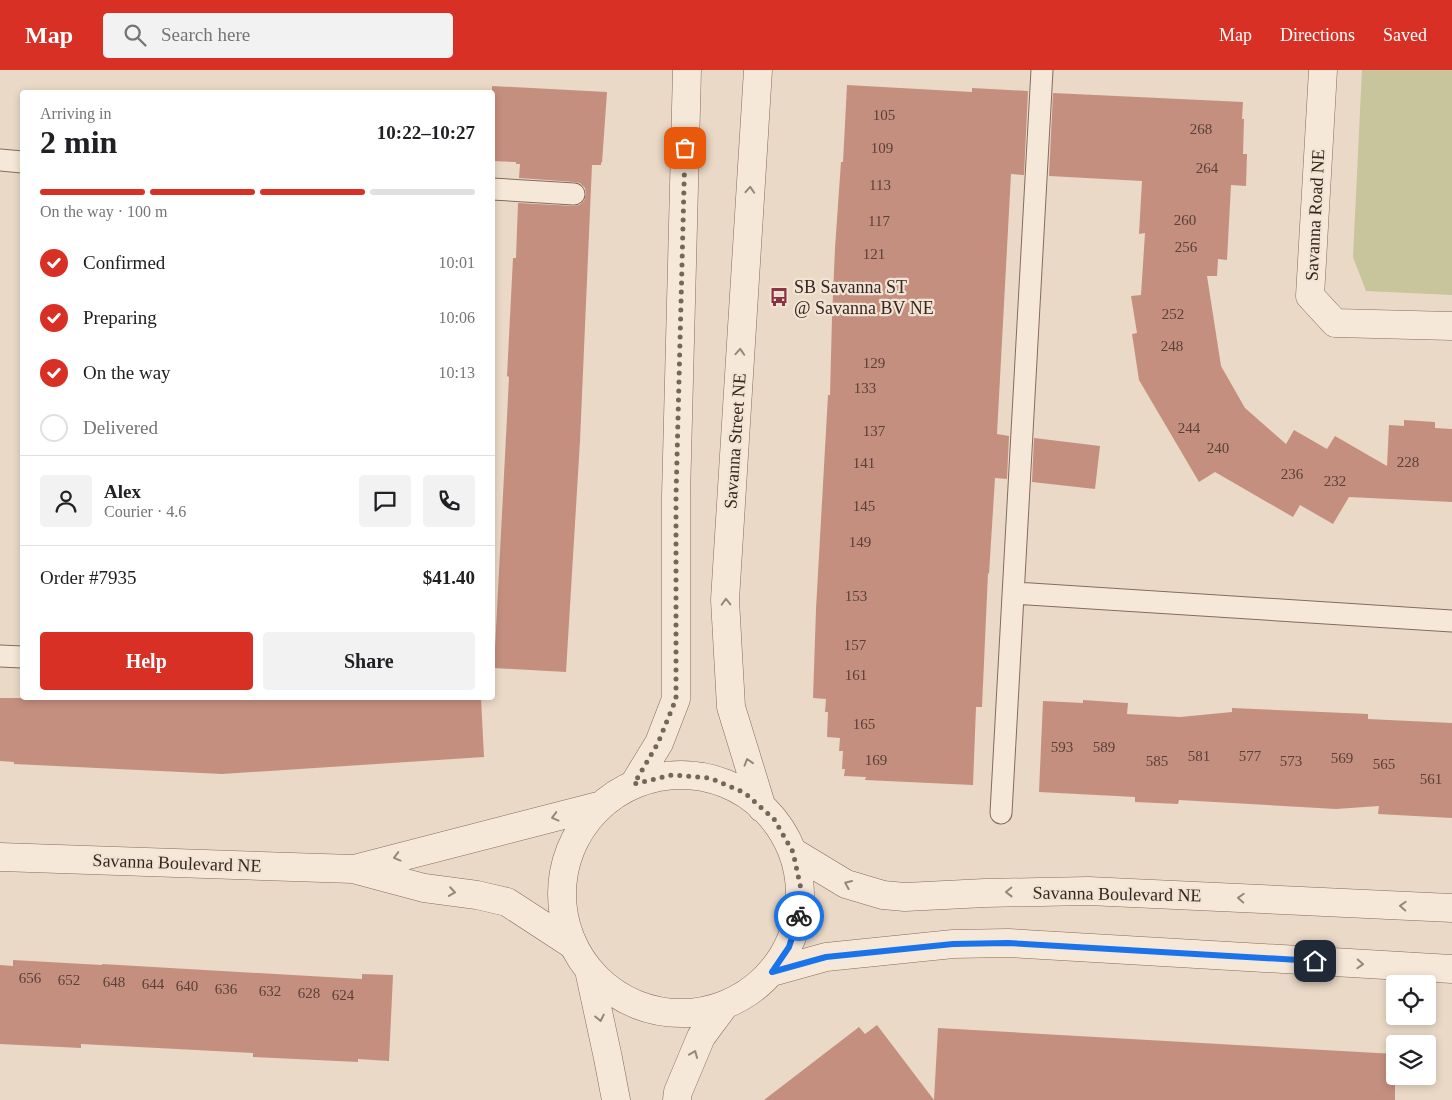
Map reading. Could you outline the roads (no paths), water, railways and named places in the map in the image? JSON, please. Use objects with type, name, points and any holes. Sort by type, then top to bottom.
[{"type":"street","points":[[634,784],[658,743],[676,699],[676,496],[687,70]]},
{"type":"street","name":"Savanna Street NE","points":[[758,70],[725,600],[732,707],[762,808]]},
{"type":"street","name":"Savanna Road NE","points":[[1323,70],[1310,296],[1335,323],[1452,326]]},
{"type":"street","points":[[672,775],[710,778],[745,793],[762,808],[774,819],[793,852],[801,889],[798,919],[789,947],[772,972],[750,992],[724,1006],[695,1013],[665,1012],[636,1005],[611,990],[589,970],[573,945],[562,909],[564,870],[578,834],[602,805],[634,784],[672,775]]},
{"type":"street","name":"Savanna Boulevard NE","points":[[353,869],[602,805]]},
{"type":"street","name":"Savanna Boulevard NE","points":[[793,852],[846,884],[883,895],[906,897],[1088,890],[1452,908]]},
{"type":"street","name":"Savanna Boulevard NE","points":[[0,857],[353,869],[424,888],[478,895],[507,902],[573,945]]},
{"type":"street","points":[[772,972],[826,957],[953,944],[1008,943],[1452,969]]},
{"type":"street","points":[[589,970],[616,1100]]},
{"type":"street","points":[[677,1100],[678,1092],[701,1037],[724,1006]]},
{"type":"lane","points":[[1002,812],[1042,70]]},
{"type":"lane","points":[[0,160],[20,162]]},
{"type":"lane","points":[[495,189],[574,194]]},
{"type":"lane","points":[[1014,593],[1452,621]]},
{"type":"lane","points":[[0,656],[20,657]]},
{"type":"place","name":"SB Savanna ST @ Savanna BV NE","points":[[779,297]]}]
